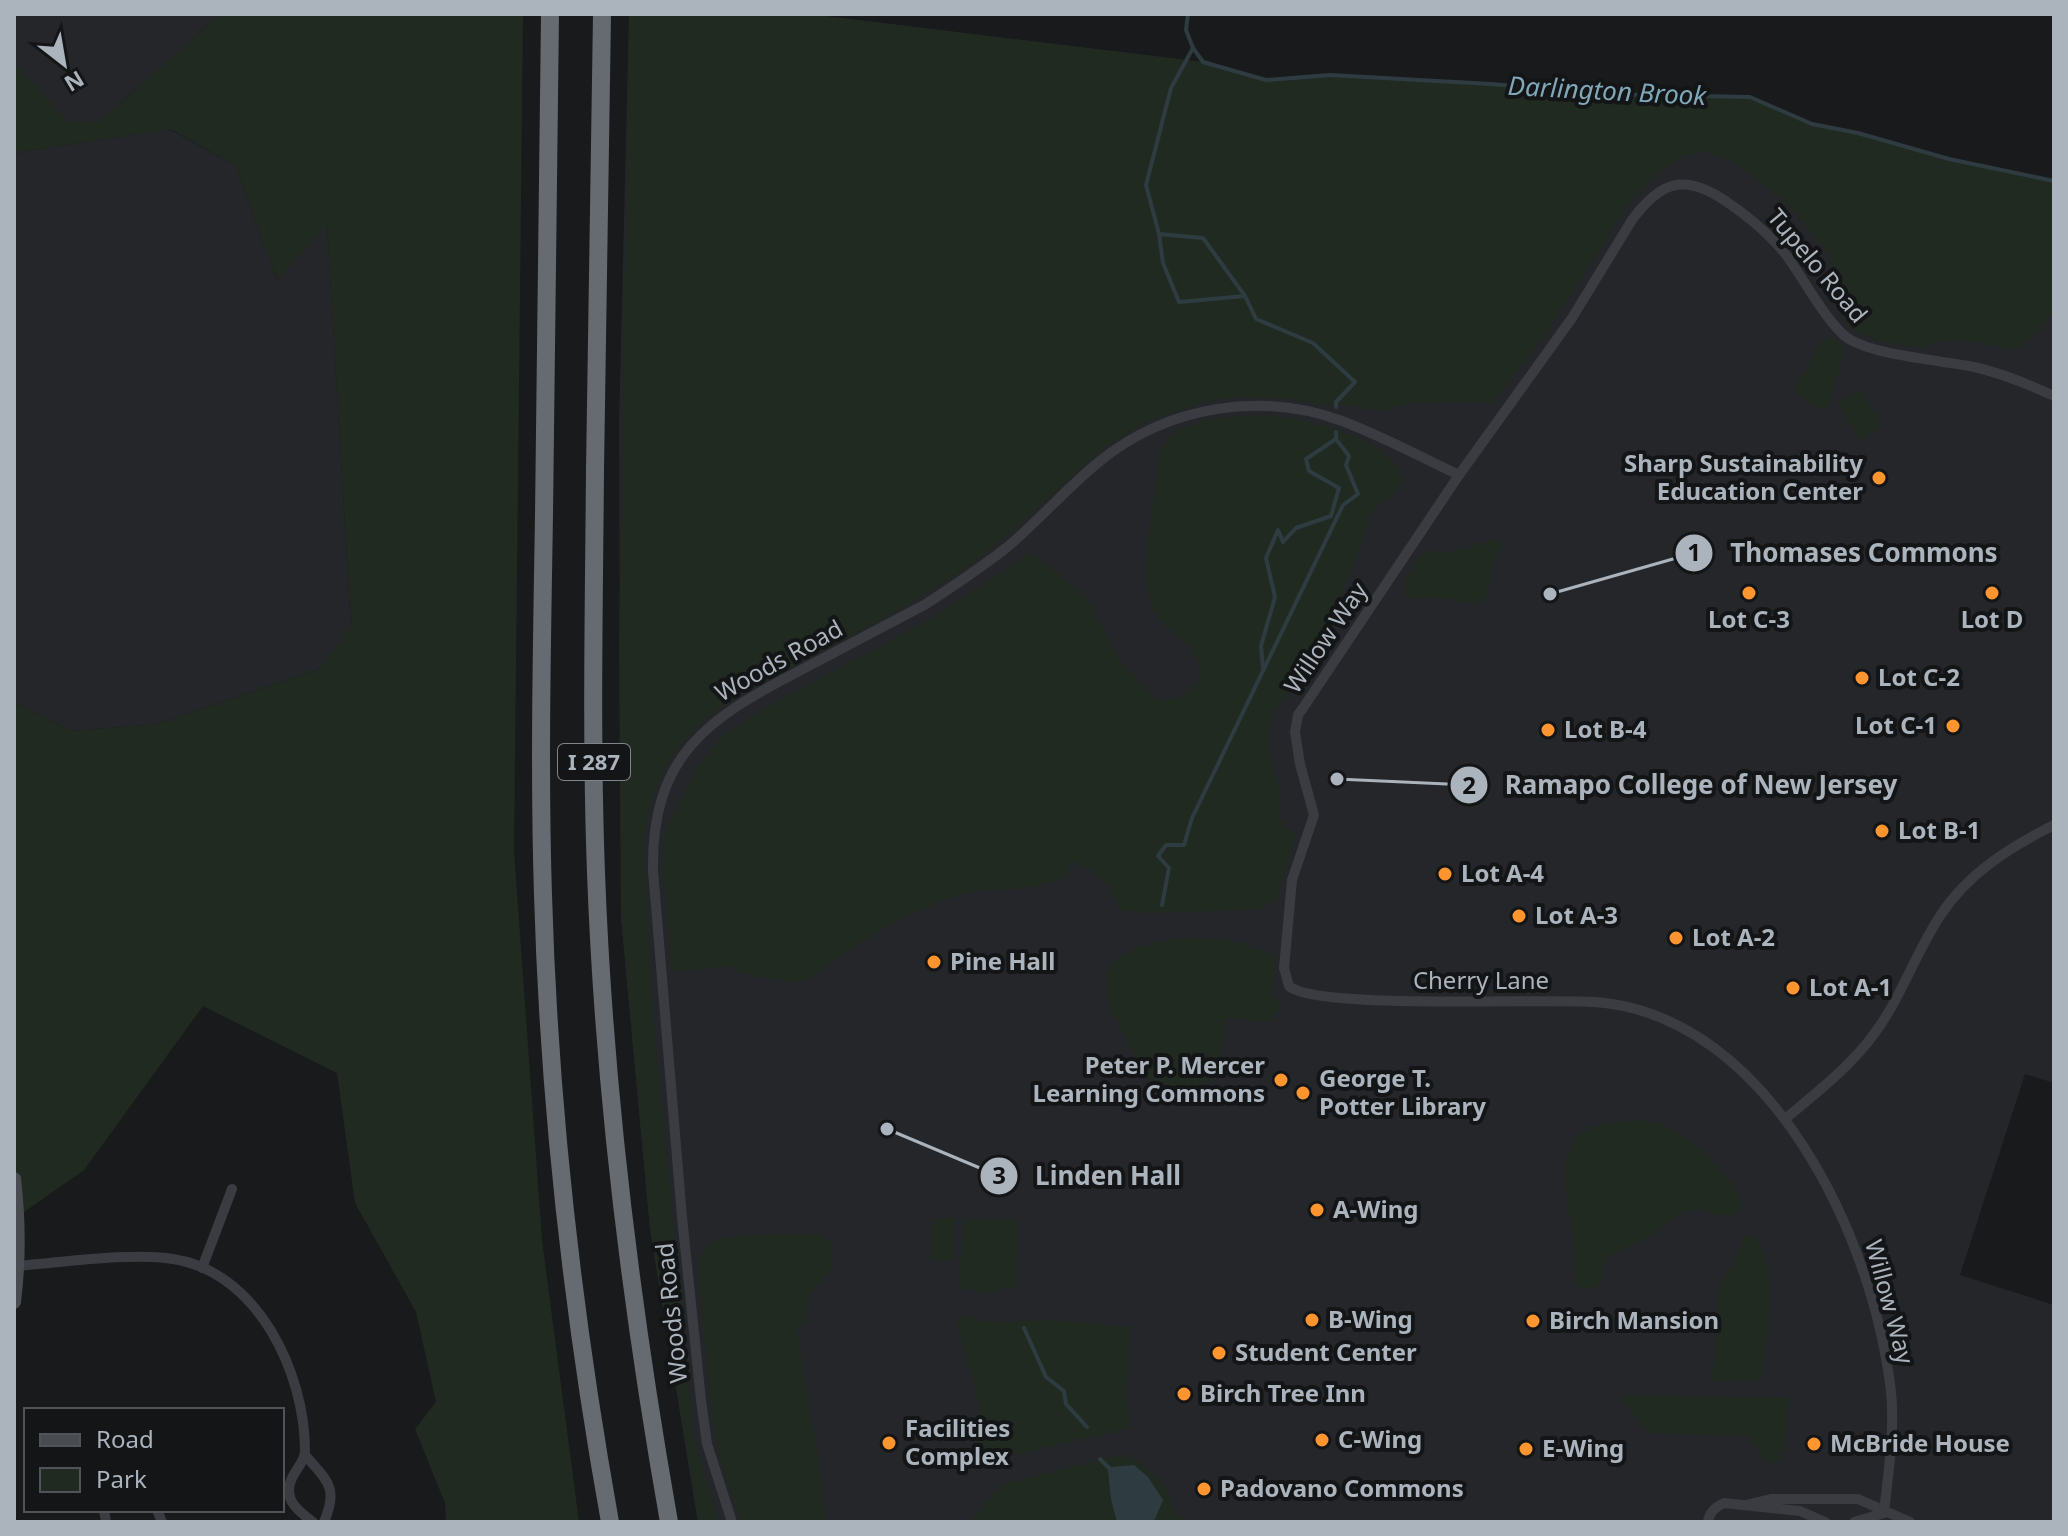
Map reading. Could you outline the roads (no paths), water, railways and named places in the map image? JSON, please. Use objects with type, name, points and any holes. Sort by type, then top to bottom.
[{"type":"highway","name":"I 287","points":[[550,14],[542,624],[543,898],[552,1050],[567,1216],[583,1352],[610,1522]]},
{"type":"highway","name":"I 287","points":[[602,14],[593,651],[596,876],[606,1045],[620,1196],[640,1346],[669,1522]]},
{"type":"main road","points":[[14,1179],[18,1220],[14,1302]]},
{"type":"street","name":"Tupelo Road","points":[[1459,475],[1572,318],[1640,209],[1669,186],[1678,184],[1696,184],[1755,222],[1786,254],[1836,325],[1851,340],[1874,348],[2001,374],[2054,396]]},
{"type":"street","name":"Woods Road","points":[[732,1522],[707,1444],[701,1400],[653,871],[655,826],[668,781],[679,762],[693,742],[731,709],[956,585],[1009,545],[1107,456],[1135,437],[1178,418],[1248,406],[1297,409],[1342,421],[1459,475]]},
{"type":"street","name":"Willow Way","points":[[1305,841],[1314,815],[1300,764],[1295,732],[1298,715],[1459,475]]},
{"type":"street","points":[[1785,1119],[1855,1057],[1874,1034],[1896,1002],[1940,915],[1964,888],[1992,861],[2053,826]]},
{"type":"street","name":"Cherry Lane","points":[[1305,841],[1292,880],[1286,932],[1284,975],[1294,991],[1308,995],[1398,1001],[1572,1001],[1626,1006],[1662,1017],[1711,1046],[1785,1119]]},
{"type":"street","name":"Willow Way","points":[[1785,1119],[1841,1214],[1858,1253],[1876,1314],[1892,1408],[1884,1513]]},
{"type":"street","points":[[202,1268],[232,1189]]},
{"type":"street","points":[[16,1266],[130,1258],[173,1259],[202,1268],[239,1292],[267,1323],[278,1342],[296,1393],[305,1455],[329,1484],[331,1506],[324,1522]]},
{"type":"street","points":[[305,1455],[292,1478],[289,1497],[300,1514],[313,1522]]},
{"type":"street","points":[[1750,1504],[1771,1499],[1858,1499],[1910,1522]]},
{"type":"street","points":[[1708,1522],[1709,1515],[1724,1503],[1800,1511],[1825,1522]]},
{"type":"street","points":[[1854,1522],[1884,1513]]},
{"type":"waterway","name":"Darlington Brook","points":[[1188,14],[1186,30],[1203,62],[1266,80],[1330,75],[1604,94],[1750,97],[1812,124],[1858,133],[1949,159],[2054,181]]},
{"type":"waterway","points":[[1193,48],[1171,88],[1146,185],[1159,234],[1203,238],[1245,296],[1256,319],[1313,343],[1355,382],[1336,402],[1336,407]]},
{"type":"waterway","points":[[1159,234],[1163,263],[1179,302],[1245,296]]},
{"type":"waterway","points":[[1162,905],[1169,868],[1158,856],[1166,845],[1184,845],[1192,818],[1343,505],[1358,494],[1346,465],[1349,456],[1336,439],[1336,432]]},
{"type":"waterway","points":[[1263,668],[1261,646],[1275,597],[1266,558],[1278,530],[1283,542],[1296,528],[1331,516],[1339,488],[1309,471],[1306,459],[1336,439]]},
{"type":"waterway","points":[[1024,1328],[1046,1377],[1064,1391],[1066,1404],[1087,1427]]},
{"type":"waterway","points":[[1100,1459],[1110,1469]]},
{"type":"place","name":"Sharp Sustainability Education Center","points":[[1879,478]]},
{"type":"place","name":"Lot C-3","points":[[1749,593]]},
{"type":"place","name":"Lot D","points":[[1992,593]]},
{"type":"place","name":"Thomases Commons","points":[[1550,594]]},
{"type":"place","name":"Lot C-2","points":[[1862,678]]},
{"type":"place","name":"Lot C-1","points":[[1953,726]]},
{"type":"place","name":"Lot B-4","points":[[1548,730]]},
{"type":"place","name":"Ramapo College of New Jersey","points":[[1337,779]]},
{"type":"place","name":"Lot B-1","points":[[1882,831]]},
{"type":"place","name":"Lot A-4","points":[[1445,874]]},
{"type":"place","name":"Lot A-3","points":[[1519,916]]},
{"type":"place","name":"Lot A-2","points":[[1676,938]]},
{"type":"place","name":"Pine Hall","points":[[934,962]]},
{"type":"place","name":"Lot A-1","points":[[1793,988]]},
{"type":"place","name":"Peter P. Mercer Learning Commons","points":[[1281,1080]]},
{"type":"place","name":"George T. Potter Library","points":[[1303,1093]]},
{"type":"place","name":"Linden Hall","points":[[887,1129]]},
{"type":"place","name":"A-Wing","points":[[1317,1210]]},
{"type":"place","name":"B-Wing","points":[[1312,1320]]},
{"type":"place","name":"Birch Mansion","points":[[1533,1321]]},
{"type":"place","name":"Student Center","points":[[1219,1353]]},
{"type":"place","name":"Birch Tree Inn","points":[[1184,1394]]},
{"type":"place","name":"C-Wing","points":[[1322,1440]]},
{"type":"place","name":"Facilities Complex","points":[[889,1443]]},
{"type":"place","name":"McBride House","points":[[1814,1444]]},
{"type":"place","name":"E-Wing","points":[[1526,1449]]},
{"type":"place","name":"Padovano Commons","points":[[1204,1489]]}]
